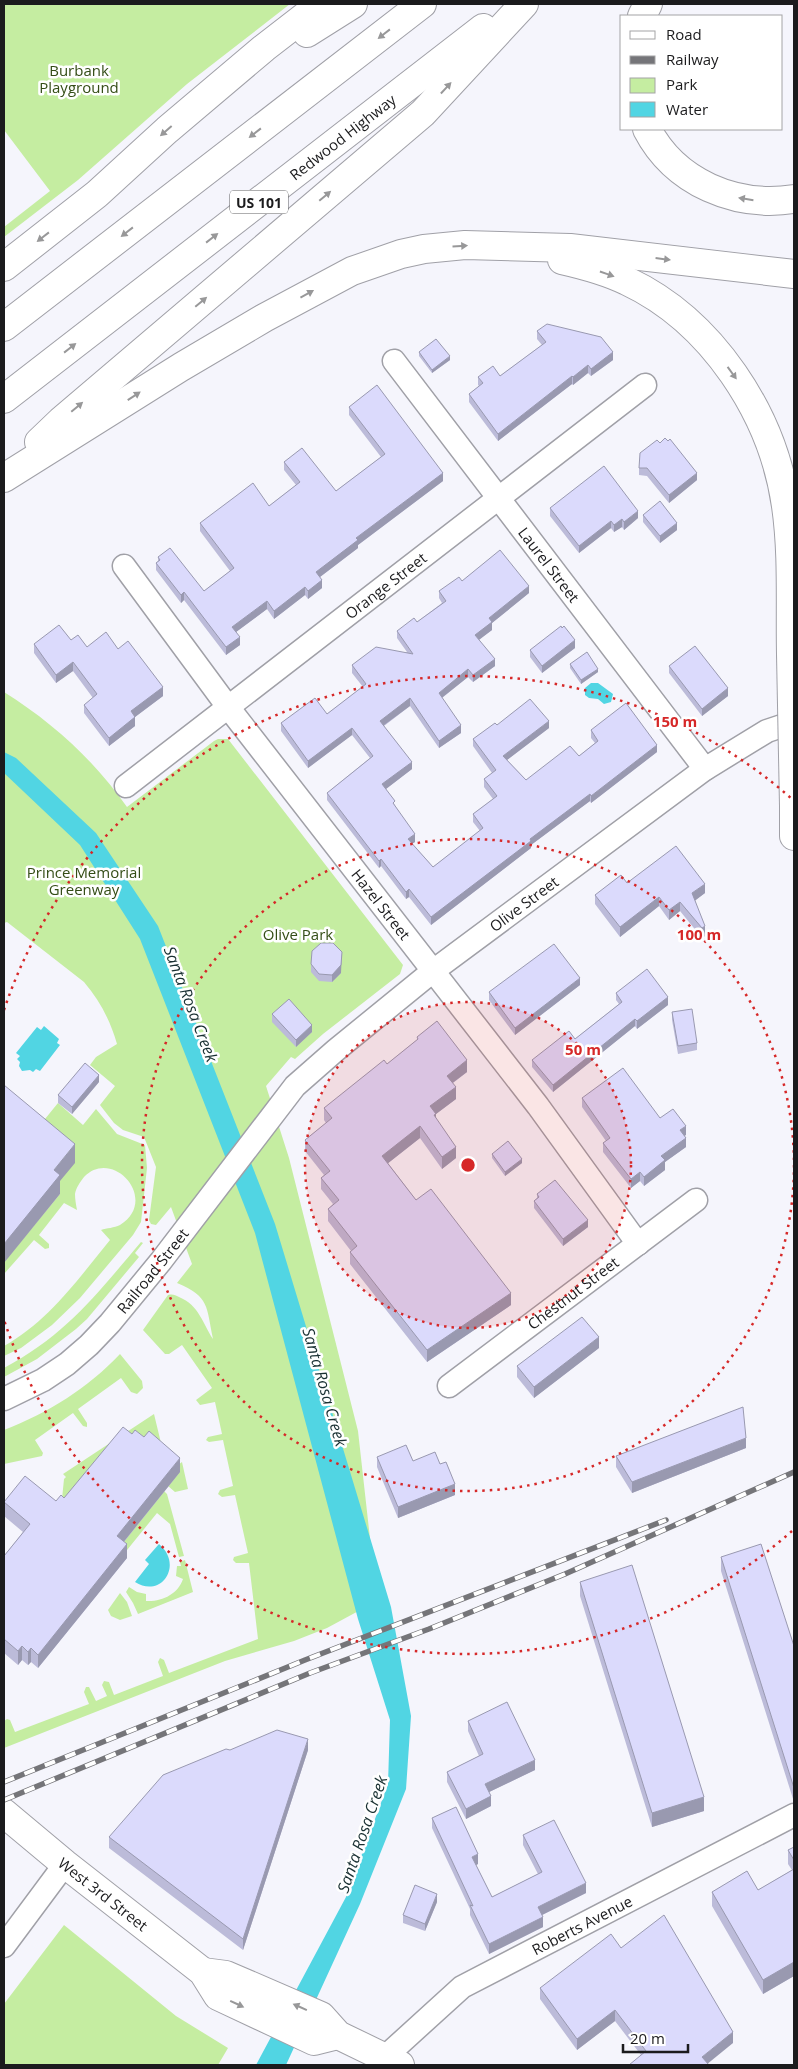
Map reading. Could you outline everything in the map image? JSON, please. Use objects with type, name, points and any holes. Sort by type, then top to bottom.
[{"type":"main road","points":[[4,268],[97,194],[167,130],[264,48],[321,4]]},
{"type":"main road","points":[[204,100],[352,4]]},
{"type":"main road","points":[[4,327],[422,4]]},
{"type":"main road","name":"Redwood Highway","points":[[4,399],[515,4]]},
{"type":"main road","points":[[4,477],[60,421],[423,113],[524,4]]},
{"type":"main road","points":[[648,130],[657,146],[669,159],[696,181],[711,189],[747,200],[780,202],[794,200]]},
{"type":"main road","points":[[4,477],[223,342],[309,293],[352,271],[377,261],[424,249],[465,245],[570,248],[794,274]]},
{"type":"main road","points":[[510,247],[587,267],[627,281],[648,292],[690,325],[708,343],[738,380],[761,422],[776,463],[786,504],[789,539],[794,836]]},
{"type":"main road","name":"West 3rd Street","points":[[4,1813],[64,1864],[203,1972],[226,1975],[321,2016],[338,2035],[393,2061]]},
{"type":"street","name":"Laurel Street","points":[[394,361],[705,769]]},
{"type":"street","name":"Orange Street","points":[[126,786],[645,384]]},
{"type":"street","name":"Hazel Street","points":[[124,566],[228,707],[538,1106],[638,1244]]},
{"type":"street","name":"Olive Street","points":[[275,1114],[295,1086],[433,971],[705,769],[767,731],[794,722]]},
{"type":"street","name":"Railroad Street","points":[[4,1399],[43,1380],[67,1364],[90,1345],[110,1323],[275,1114]]},
{"type":"street","name":"Chestnut Street","points":[[449,1386],[696,1200]]},
{"type":"street","name":"Roberts Avenue","points":[[393,2061],[462,1988],[794,1815]]},
{"type":"street","points":[[4,1946],[64,1864]]},
{"type":"green space","name":"Burbank Playground","points":[[4,4],[290,4],[187,84],[78,180],[4,237],[4,227],[50,191],[4,130]]},
{"type":"green space","name":"Prince Memorial Greenway","points":[[4,692],[39,716],[71,743],[101,773],[127,807],[214,741],[228,739],[403,965],[400,974],[323,1034],[295,1059],[291,1057],[266,1086],[289,1158],[358,1431],[377,1601],[327,1628],[294,1641],[225,1661],[4,1748],[4,1721],[7,1719],[10,1720],[15,1732],[89,1704],[84,1692],[86,1687],[89,1687],[96,1701],[107,1696],[102,1685],[104,1681],[109,1682],[114,1695],[163,1676],[158,1662],[160,1658],[164,1660],[169,1673],[258,1639],[249,1563],[236,1563],[233,1560],[234,1557],[248,1553],[235,1495],[222,1497],[218,1494],[220,1490],[233,1486],[223,1440],[209,1442],[206,1440],[208,1437],[222,1434],[215,1402],[200,1405],[196,1400],[212,1388],[182,1345],[169,1354],[165,1354],[143,1330],[168,1295],[173,1295],[186,1300],[196,1310],[213,1339],[205,1304],[196,1293],[177,1283],[192,1264],[171,1207],[156,1225],[151,1224],[149,1220],[156,1167],[144,1137],[123,1130],[114,1123],[100,1105],[115,1086],[90,1065],[96,1057],[117,1044],[114,1035],[100,1004],[84,982],[7,922],[4,923]]},
{"type":"green space","points":[[58,1103],[83,1125],[96,1109],[117,1134],[145,1145],[147,1168],[141,1222],[133,1235],[80,1298],[52,1325],[21,1348],[4,1356],[4,1346],[20,1336],[49,1312],[110,1240],[101,1230],[120,1225],[131,1215],[135,1203],[134,1191],[128,1180],[119,1172],[107,1168],[96,1169],[84,1177],[77,1187],[75,1194],[77,1210],[64,1203],[39,1235],[49,1244],[49,1248],[45,1249],[34,1240],[4,1274],[4,1262],[60,1194],[36,1130]]},
{"type":"green space","points":[[141,1242],[143,1243],[135,1253],[139,1257],[87,1319],[37,1359],[4,1377],[4,1368],[26,1355],[63,1327],[94,1296]]},
{"type":"green space","points":[[120,1354],[142,1381],[143,1388],[137,1394],[131,1392],[121,1378],[78,1409],[87,1423],[87,1427],[83,1426],[73,1413],[35,1440],[43,1453],[42,1456],[4,1464],[4,1430],[36,1416],[81,1389]]},
{"type":"green space","points":[[154,1414],[161,1443],[61,1509],[64,1479],[66,1477],[63,1474]]},
{"type":"green space","points":[[182,1462],[188,1489],[175,1492],[168,1486],[179,1472],[174,1468]]},
{"type":"green space","points":[[164,1491],[167,1494],[184,1556],[179,1557],[170,1524],[157,1513],[123,1555],[117,1550]]},
{"type":"green space","points":[[185,1560],[193,1592],[138,1614],[126,1592],[129,1587],[137,1592],[146,1594],[146,1601],[158,1600],[169,1596],[181,1584],[183,1579],[176,1576],[177,1566],[181,1566],[180,1562]]},
{"type":"green space","points":[[120,1593],[127,1602],[132,1616],[120,1620],[111,1616],[108,1610]]},
{"type":"green space","points":[[64,1925],[176,2016],[228,2048],[218,2065],[4,2065],[4,2004]]},
{"type":"water","points":[[591,683],[598,683],[613,694],[611,702],[604,704],[598,699],[589,698],[585,695],[585,688]]},
{"type":"water","points":[[4,752],[16,758],[96,833],[158,926],[275,1224],[391,1607],[411,1716],[406,1789],[360,1904],[286,2065],[256,2065],[346,1897],[388,1784],[390,1720],[358,1619],[255,1233],[140,939],[80,845],[4,773]]},
{"type":"water","points":[[44,1026],[59,1039],[57,1043],[60,1045],[40,1071],[36,1069],[33,1072],[30,1070],[22,1071],[19,1066],[20,1062],[17,1059],[20,1056],[16,1053],[37,1027],[41,1030]]},
{"type":"water","points":[[159,1544],[166,1552],[169,1561],[169,1570],[166,1577],[161,1583],[153,1586],[145,1586],[135,1582],[149,1564],[145,1560]]},
{"type":"building","points":[[547,324],[601,337],[613,352],[591,369],[588,365],[572,376],[498,434],[469,394],[483,383],[478,377],[493,366],[500,376],[546,342],[537,331]]},
{"type":"building","points":[[436,339],[450,356],[432,370],[419,352]]},
{"type":"building","points":[[377,385],[443,473],[356,538],[358,540],[316,572],[322,580],[308,591],[305,587],[274,611],[267,601],[232,627],[240,637],[226,647],[184,592],[181,595],[156,563],[160,560],[158,557],[170,548],[204,591],[234,568],[200,523],[253,483],[269,506],[300,482],[284,462],[302,448],[336,491],[385,454],[349,407]]},
{"type":"building","points":[[665,438],[668,441],[670,439],[697,473],[669,495],[647,468],[639,468],[640,453],[657,440],[660,443]]},
{"type":"building","points":[[604,466],[638,511],[624,522],[622,519],[614,525],[611,521],[579,546],[550,508]]},
{"type":"building","points":[[660,501],[677,523],[660,536],[643,515]]},
{"type":"building","points":[[500,550],[529,586],[489,618],[492,622],[475,635],[495,659],[473,675],[468,669],[439,693],[461,725],[439,741],[410,698],[380,721],[412,762],[382,784],[415,834],[408,839],[433,867],[483,828],[473,814],[497,796],[484,779],[496,770],[473,739],[495,723],[497,725],[530,699],[549,721],[503,756],[526,780],[570,746],[579,756],[598,741],[591,730],[626,703],[657,745],[591,796],[590,794],[530,839],[531,841],[431,917],[409,889],[406,892],[381,859],[379,861],[327,793],[373,756],[352,728],[308,761],[281,723],[315,698],[327,714],[366,684],[352,665],[376,647],[413,654],[397,631],[414,618],[417,622],[446,601],[439,591],[459,577],[462,581]]},
{"type":"building","points":[[59,625],[71,640],[78,635],[87,647],[106,632],[118,649],[128,641],[163,687],[131,711],[135,717],[109,738],[84,705],[97,694],[73,662],[56,675],[34,644]]},
{"type":"building","points":[[561,626],[562,628],[564,626],[575,640],[542,666],[530,650]]},
{"type":"building","points":[[695,646],[728,688],[702,709],[669,666]]},
{"type":"building","points":[[587,652],[598,669],[581,680],[570,664]]},
{"type":"building","points":[[676,846],[705,884],[692,893],[705,926],[702,928],[680,902],[669,910],[659,897],[620,927],[595,895],[621,875],[627,883]]},
{"type":"building","points":[[321,943],[333,943],[342,952],[341,965],[332,975],[319,974],[311,964],[312,951]]},
{"type":"building","points":[[554,944],[580,978],[515,1028],[489,992]]},
{"type":"building","points":[[647,969],[668,997],[637,1021],[635,1019],[553,1085],[532,1060],[569,1031],[575,1039],[622,1002],[616,993]]},
{"type":"building","points":[[289,999],[312,1025],[296,1040],[272,1014]]},
{"type":"building","points":[[692,1009],[697,1043],[678,1046],[672,1012]]},
{"type":"building","points":[[437,1021],[467,1060],[447,1076],[456,1087],[430,1106],[456,1147],[442,1157],[420,1126],[382,1156],[416,1200],[431,1189],[511,1293],[427,1350],[350,1252],[357,1246],[328,1209],[339,1200],[321,1178],[330,1171],[305,1140],[332,1118],[324,1108],[384,1060],[387,1064]]},
{"type":"building","points":[[85,1063],[99,1075],[72,1107],[58,1095]]},
{"type":"building","points":[[623,1068],[660,1118],[673,1109],[686,1126],[680,1130],[686,1138],[661,1156],[665,1160],[644,1177],[640,1172],[631,1179],[603,1143],[610,1138],[582,1098]]},
{"type":"building","points":[[4,1085],[75,1144],[54,1170],[60,1175],[4,1244]]},
{"type":"building","points":[[508,1141],[522,1159],[505,1172],[492,1154]]},
{"type":"building","points":[[555,1180],[588,1220],[563,1239],[534,1201],[539,1197],[537,1194]]},
{"type":"building","points":[[582,1317],[599,1337],[534,1387],[517,1366]]},
{"type":"building","points":[[743,1407],[746,1438],[632,1482],[616,1456]]},
{"type":"building","points":[[123,1427],[132,1434],[135,1430],[144,1437],[149,1431],[180,1458],[117,1536],[127,1544],[38,1655],[31,1648],[28,1652],[22,1646],[18,1651],[4,1639],[4,1556],[30,1524],[4,1502],[25,1476],[56,1501],[61,1495],[64,1498]]},
{"type":"building","points":[[406,1445],[413,1461],[435,1452],[440,1464],[446,1462],[455,1484],[398,1507],[377,1457]]},
{"type":"building","points":[[761,1544],[794,1646],[794,1788],[721,1557]]},
{"type":"building","points":[[632,1565],[704,1797],[652,1813],[580,1582]]},
{"type":"building","points":[[507,1702],[535,1760],[485,1784],[491,1796],[466,1809],[447,1772],[483,1754],[468,1721]]},
{"type":"building","points":[[277,1730],[308,1739],[243,1939],[109,1837],[163,1775]]},
{"type":"building","points":[[456,1807],[478,1854],[472,1857],[492,1897],[542,1872],[523,1835],[554,1820],[586,1883],[538,1907],[543,1917],[489,1944],[432,1818]]},
{"type":"building","points":[[794,1847],[794,1860],[788,1850]]},
{"type":"building","points":[[794,1869],[794,1962],[763,1980],[712,1892],[747,1871],[758,1890]]},
{"type":"building","points":[[415,1885],[437,1894],[425,1924],[403,1915]]},
{"type":"building","points":[[664,1915],[733,2032],[702,2057],[709,2065],[629,2065],[646,2051],[615,2010],[577,2039],[540,1988],[611,1934],[621,1948]]},
{"type":"railway","points":[[4,1800],[310,1673],[429,1629],[565,1574],[794,1472]]},
{"type":"railway","points":[[4,1782],[305,1660],[666,1520]]},
{"type":"park label","name":"Olive Park","points":[[298,934]]},
{"type":"water label","name":"Santa Rosa Creek","points":[[191,1004]]},
{"type":"water label","name":"Santa Rosa Creek","points":[[325,1387]]},
{"type":"water label","name":"Santa Rosa Creek","points":[[362,1834]]}]
